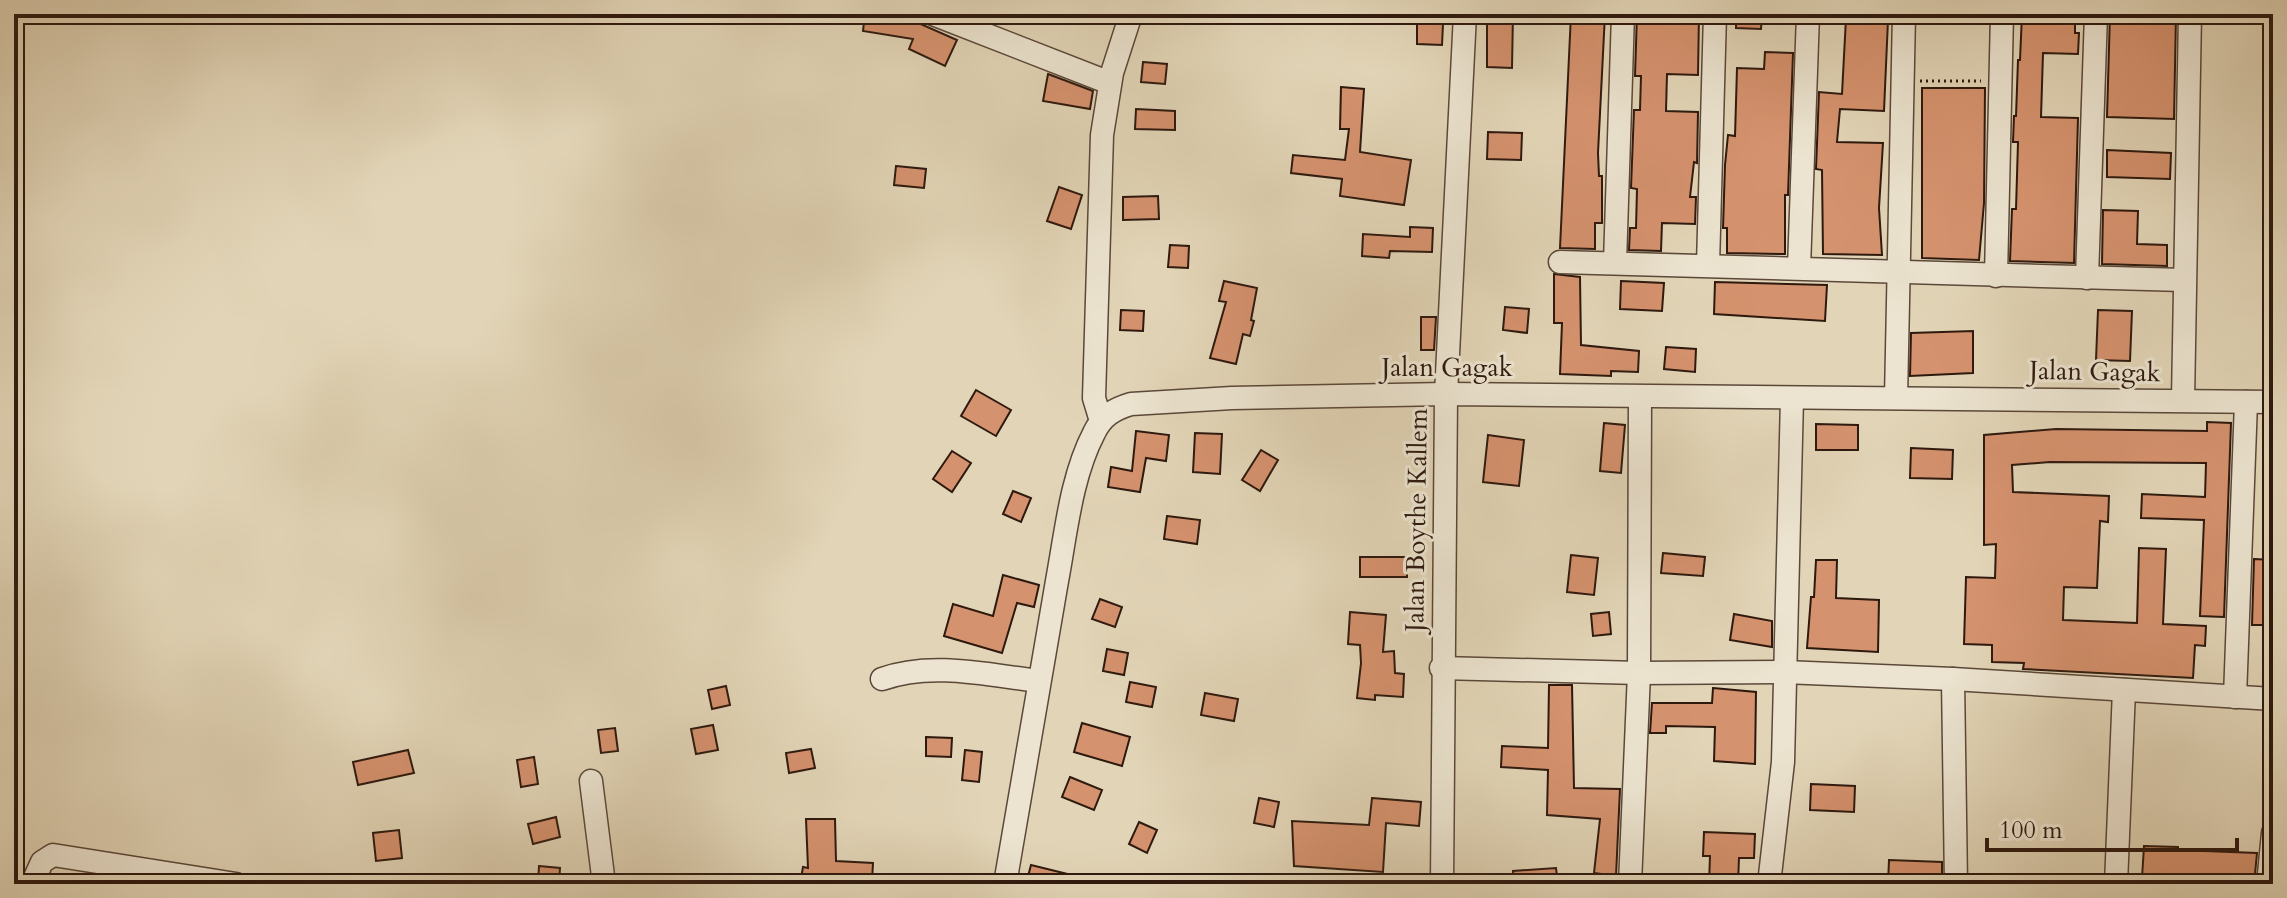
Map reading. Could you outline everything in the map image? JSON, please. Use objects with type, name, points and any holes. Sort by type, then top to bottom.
[{"type":"street","points":[[933,14],[1110,83]]},
{"type":"street","points":[[1005,884],[1077,479],[1089,442],[1101,421],[1094,398],[1102,143],[1110,83],[1131,14]]},
{"type":"street","name":"Jalan Boythe Kallem","points":[[1442,884],[1441,668],[1446,394],[1465,14]]},
{"type":"street","points":[[1615,263],[1623,14]]},
{"type":"street","points":[[1708,265],[1715,14]]},
{"type":"street","points":[[1799,268],[1808,14]]},
{"type":"street","points":[[1896,398],[1904,14]]},
{"type":"street","points":[[1996,276],[2002,14]]},
{"type":"street","points":[[2087,278],[2096,14]]},
{"type":"street","points":[[2183,400],[2190,14]]},
{"type":"street","points":[[1560,262],[2183,280]]},
{"type":"street","name":"Jalan Gagak","points":[[1101,421],[1117,408],[1131,404],[1232,398],[1446,394],[2273,402]]},
{"type":"street","points":[[1630,884],[1639,673],[1640,397]]},
{"type":"street","points":[[1769,884],[1783,762],[1792,398]]},
{"type":"street","points":[[2235,697],[2246,402]]},
{"type":"street","points":[[1441,668],[1639,673],[1784,672],[2273,699]]},
{"type":"street","points":[[882,679],[900,672],[920,670],[1039,681]]},
{"type":"street","points":[[1953,679],[1956,884]]},
{"type":"street","points":[[2116,884],[2124,690]]},
{"type":"street","points":[[591,781],[604,884]]},
{"type":"street","points":[[2268,884],[2273,833]]},
{"type":"street","points":[[32,884],[42,862],[53,855],[236,884]]},
{"type":"path","points":[[1901,82],[2001,81]]},
{"type":"building","points":[[865,14],[898,14],[957,40],[945,66],[909,49],[913,39],[863,31]]},
{"type":"building","points":[[1487,14],[1513,14],[1512,68],[1487,67]]},
{"type":"building","points":[[1571,14],[1605,14],[1598,153],[1599,176],[1602,176],[1602,223],[1595,223],[1595,249],[1560,248]]},
{"type":"building","points":[[1637,14],[1699,14],[1698,75],[1667,74],[1666,111],[1698,112],[1697,163],[1694,162],[1690,197],[1696,197],[1695,224],[1662,223],[1661,251],[1629,250],[1630,228],[1636,228],[1637,189],[1631,188],[1634,110],[1640,110],[1641,76],[1635,76]]},
{"type":"building","points":[[1736,14],[1762,14],[1761,29],[1736,28]]},
{"type":"building","points":[[2022,14],[2075,14],[2075,33],[2079,33],[2078,54],[2043,53],[2041,117],[2078,118],[2074,263],[2010,261],[2012,209],[2016,209],[2018,142],[2013,142]]},
{"type":"building","points":[[2110,14],[2176,14],[2174,119],[2107,117]]},
{"type":"building","points":[[1846,18],[1888,20],[1884,111],[1840,109],[1837,142],[1883,143],[1879,208],[1882,255],[1823,254],[1822,170],[1816,169],[1819,92],[1842,94]]},
{"type":"building","points":[[1417,23],[1443,24],[1442,45],[1417,44]]},
{"type":"building","points":[[1765,52],[1793,53],[1785,254],[1727,253],[1727,228],[1723,228],[1725,165],[1728,135],[1735,136],[1737,68],[1764,69]]},
{"type":"building","points":[[1143,62],[1167,64],[1165,84],[1141,82]]},
{"type":"building","points":[[1048,74],[1093,91],[1090,109],[1043,101]]},
{"type":"building","points":[[1341,87],[1364,89],[1360,152],[1411,160],[1404,205],[1340,196],[1342,179],[1291,173],[1293,155],[1345,160],[1349,129],[1340,129]]},
{"type":"building","points":[[1922,88],[1985,88],[1984,203],[1979,260],[1922,258]]},
{"type":"building","points":[[1136,109],[1175,111],[1175,130],[1135,129]]},
{"type":"building","points":[[1488,132],[1522,133],[1521,160],[1487,159]]},
{"type":"building","points":[[2107,150],[2171,153],[2170,179],[2107,177]]},
{"type":"building","points":[[896,166],[926,169],[924,188],[894,185]]},
{"type":"building","points":[[1059,187],[1082,195],[1071,229],[1047,221]]},
{"type":"building","points":[[1158,196],[1159,219],[1123,220],[1123,197]]},
{"type":"building","points":[[2103,210],[2138,211],[2137,244],[2167,245],[2167,266],[2102,264]]},
{"type":"building","points":[[1410,227],[1433,228],[1432,252],[1390,251],[1389,258],[1362,256],[1363,234],[1410,237]]},
{"type":"building","points":[[1170,245],[1189,246],[1188,268],[1168,267]]},
{"type":"building","points":[[1554,274],[1580,277],[1581,345],[1639,351],[1638,372],[1611,371],[1611,376],[1560,374],[1562,323],[1554,323]]},
{"type":"building","points":[[1224,281],[1257,288],[1250,336],[1243,334],[1236,364],[1210,358],[1226,302],[1219,301]]},
{"type":"building","points":[[1621,281],[1664,283],[1662,311],[1620,309]]},
{"type":"building","points":[[1715,282],[1827,285],[1825,321],[1714,314]]},
{"type":"building","points":[[1505,307],[1529,309],[1527,333],[1503,330]]},
{"type":"building","points":[[1121,310],[1144,311],[1143,331],[1120,330]]},
{"type":"building","points":[[2098,310],[2132,311],[2130,361],[2096,360]]},
{"type":"building","points":[[1421,317],[1436,317],[1434,350],[1421,350]]},
{"type":"building","points":[[1973,331],[1973,373],[1910,376],[1911,333]]},
{"type":"building","points":[[1666,347],[1696,349],[1695,372],[1664,369]]},
{"type":"building","points":[[976,390],[1011,410],[996,436],[961,416]]},
{"type":"building","points":[[2207,422],[2231,423],[2224,617],[2200,616],[2204,520],[2141,518],[2142,494],[2205,497],[2206,463],[2050,462],[2012,465],[2013,492],[2109,496],[2108,522],[2100,521],[2097,588],[2064,587],[2063,620],[2137,623],[2139,548],[2166,549],[2163,624],[2206,626],[2205,646],[2195,645],[2193,678],[2023,669],[2024,663],[1992,662],[1992,645],[1964,644],[1966,577],[1995,578],[1996,544],[1984,545],[1984,435],[2056,429],[2207,431]]},
{"type":"building","points":[[1604,423],[1625,425],[1621,473],[1600,471]]},
{"type":"building","points":[[1816,424],[1858,425],[1858,450],[1816,450]]},
{"type":"building","points":[[1136,431],[1169,435],[1166,461],[1146,458],[1140,492],[1108,487],[1111,467],[1132,471]]},
{"type":"building","points":[[1195,433],[1222,434],[1220,474],[1193,472]]},
{"type":"building","points":[[1488,435],[1524,440],[1519,486],[1483,482]]},
{"type":"building","points":[[1911,448],[1953,450],[1952,479],[1910,478]]},
{"type":"building","points":[[1261,450],[1278,460],[1260,491],[1242,480]]},
{"type":"building","points":[[952,451],[971,463],[952,492],[933,479]]},
{"type":"building","points":[[1013,491],[1031,498],[1021,522],[1003,514]]},
{"type":"building","points":[[1167,516],[1200,520],[1197,544],[1164,539]]},
{"type":"building","points":[[1663,553],[1705,557],[1703,576],[1661,573]]},
{"type":"building","points":[[1571,555],[1598,558],[1594,595],[1567,592]]},
{"type":"building","points":[[1360,557],[1407,557],[1407,577],[1360,577]]},
{"type":"building","points":[[2254,559],[2273,560],[2273,625],[2252,625]]},
{"type":"building","points":[[1816,560],[1837,560],[1836,598],[1879,600],[1878,652],[1807,648]]},
{"type":"building","points":[[1003,575],[1039,585],[1034,607],[1017,603],[1002,653],[944,636],[953,604],[993,616]]},
{"type":"building","points":[[1100,599],[1122,607],[1115,627],[1092,619]]},
{"type":"building","points":[[1350,612],[1386,615],[1383,652],[1394,651],[1395,673],[1404,674],[1403,697],[1375,695],[1375,700],[1357,698],[1360,645],[1348,644]]},
{"type":"building","points":[[1609,612],[1611,634],[1593,636],[1591,614]]},
{"type":"building","points":[[1734,614],[1772,621],[1772,647],[1730,640]]},
{"type":"building","points":[[1107,649],[1128,653],[1124,675],[1103,671]]},
{"type":"building","points":[[1130,682],[1156,687],[1152,707],[1126,702]]},
{"type":"building","points":[[1549,685],[1572,685],[1574,788],[1620,789],[1616,876],[1594,873],[1600,819],[1547,815],[1548,770],[1501,767],[1502,746],[1548,748]]},
{"type":"building","points":[[726,686],[730,705],[712,709],[708,690]]},
{"type":"building","points":[[1713,688],[1756,692],[1755,764],[1714,761],[1715,727],[1666,726],[1666,733],[1650,733],[1652,703],[1712,703]]},
{"type":"building","points":[[1205,693],[1238,699],[1234,721],[1201,715]]},
{"type":"building","points":[[1082,723],[1130,737],[1122,766],[1074,752]]},
{"type":"building","points":[[713,725],[718,750],[696,754],[691,729]]},
{"type":"building","points":[[615,728],[618,751],[601,753],[598,730]]},
{"type":"building","points":[[926,737],[952,738],[951,757],[926,756]]},
{"type":"building","points":[[811,749],[815,768],[789,773],[786,753]]},
{"type":"building","points":[[408,750],[414,773],[358,785],[353,762]]},
{"type":"building","points":[[965,750],[982,752],[979,782],[962,780]]},
{"type":"building","points":[[534,757],[538,784],[521,787],[517,760]]},
{"type":"building","points":[[1070,777],[1102,790],[1094,810],[1062,797]]},
{"type":"building","points":[[1811,784],[1855,786],[1854,812],[1810,810]]},
{"type":"building","points":[[1259,798],[1279,802],[1274,827],[1254,823]]},
{"type":"building","points":[[1372,798],[1421,802],[1419,826],[1386,823],[1383,872],[1294,866],[1292,821],[1369,825]]},
{"type":"building","points":[[556,817],[560,837],[533,844],[528,824]]},
{"type":"building","points":[[806,819],[835,819],[836,861],[873,863],[872,882],[817,880],[816,884],[800,884],[803,867],[808,868]]},
{"type":"building","points":[[1139,822],[1157,830],[1147,853],[1129,844]]},
{"type":"building","points":[[399,830],[402,858],[376,861],[373,833]]},
{"type":"building","points":[[1704,832],[1755,834],[1754,858],[1739,858],[1738,884],[1709,884],[1710,856],[1703,856]]},
{"type":"building","points":[[2144,846],[2257,853],[2254,884],[2199,884],[2200,881],[2142,878]]},
{"type":"building","points":[[1889,860],[1942,862],[1942,884],[1888,884]]},
{"type":"building","points":[[1031,865],[1088,879],[1087,884],[1026,884]]},
{"type":"building","points":[[539,866],[560,868],[559,884],[538,884]]},
{"type":"building","points":[[1556,868],[1558,884],[1514,884],[1513,871]]}]
